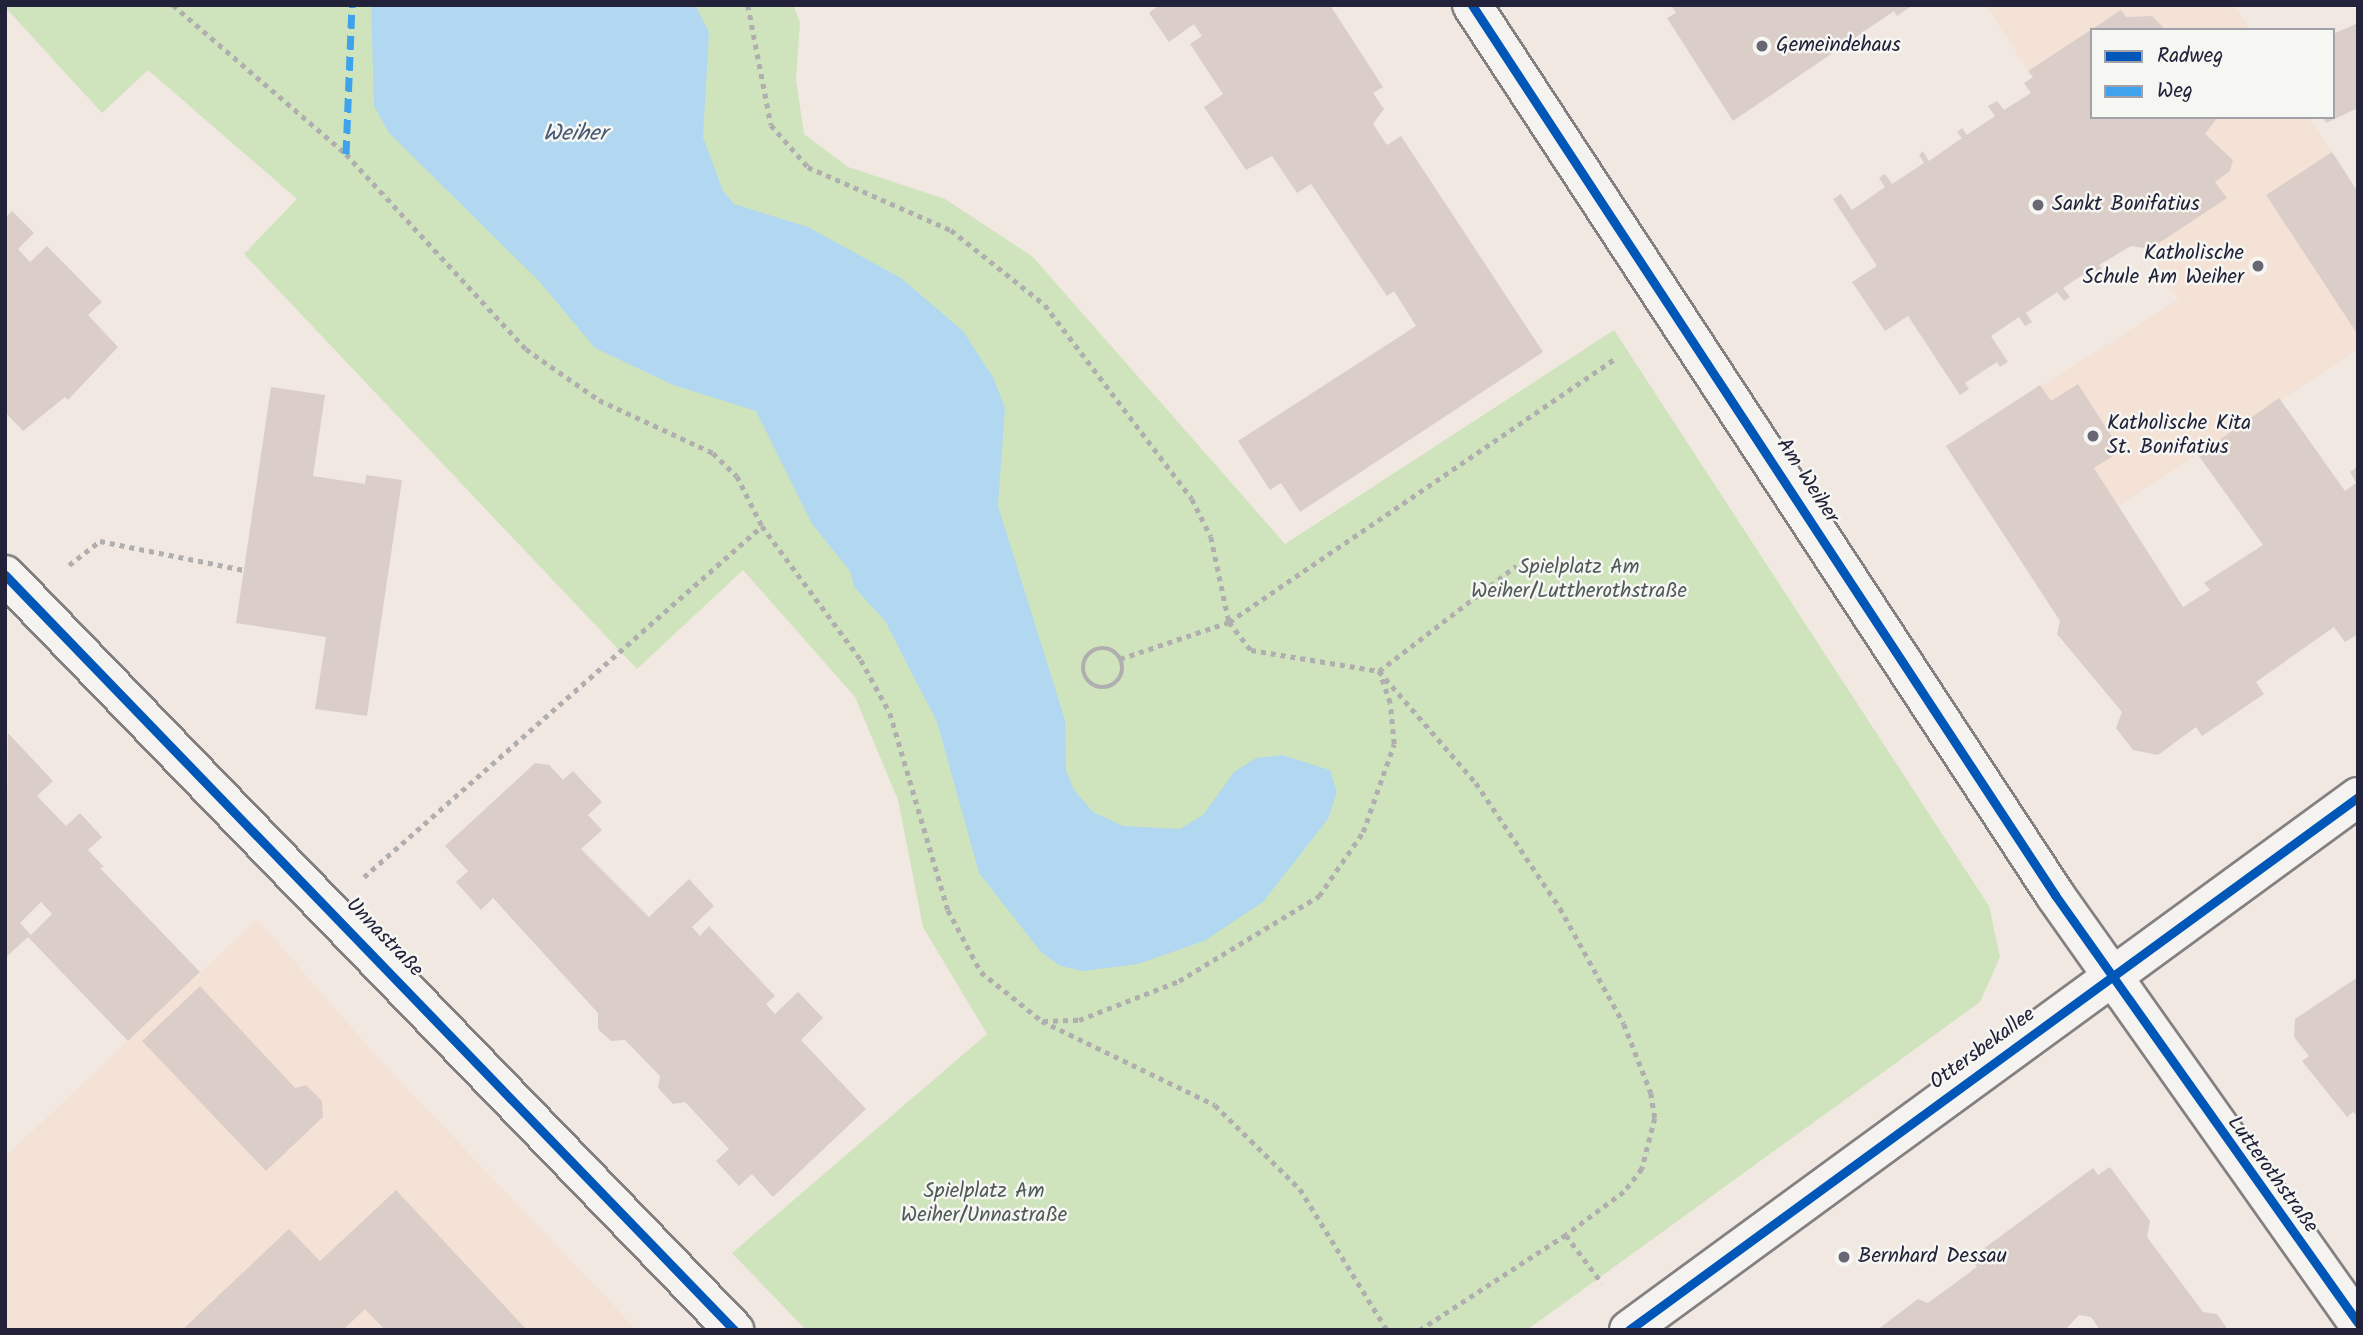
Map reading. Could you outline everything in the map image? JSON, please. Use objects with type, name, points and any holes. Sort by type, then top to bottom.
[{"type":"street","name":"Am Weiher","points":[[1472,5],[2110,977]]},
{"type":"street","name":"Unnastraße","points":[[5,575],[734,1330]]},
{"type":"street","name":"Ottersbekallee","points":[[1629,1330],[2358,797]]},
{"type":"street","name":"Lutterothstraße","points":[[2110,977],[2358,1323]]},
{"type":"path","points":[[173,5],[346,154],[526,349],[599,400],[713,453],[737,476],[762,526],[861,660],[890,713],[948,910],[981,972],[1042,1021],[1215,1105],[1300,1189],[1387,1330]]},
{"type":"path","points":[[748,5],[771,125],[808,167],[951,230],[1045,305],[1192,499],[1211,537],[1229,622],[1251,650],[1379,671],[1475,783],[1560,908],[1624,1024],[1651,1093],[1654,1132],[1642,1169],[1624,1192],[1566,1235],[1420,1330]]},
{"type":"path","points":[[1120,659],[1229,622],[1617,357]]},
{"type":"path","points":[[363,877],[762,526]]},
{"type":"path","points":[[69,565],[100,541],[244,570]]},
{"type":"path","points":[[1379,671],[1516,566]]},
{"type":"path","points":[[1111,650],[1120,659],[1122,672],[1116,683],[1104,688],[1086,681],[1082,668],[1092,651],[1111,650]]},
{"type":"path","points":[[1042,1021],[1079,1020],[1179,981],[1319,896],[1363,832],[1394,744],[1390,703],[1379,671]]},
{"type":"path","points":[[1566,1235],[1602,1283]]},
{"type":"shaded area","points":[[1986,5],[2234,5],[2250,28],[2164,28],[2152,16],[2126,17],[2121,10],[2028,71]]},
{"type":"shaded area","points":[[2216,119],[2310,119],[2358,192],[2358,350],[2025,567],[1946,446],[2179,299],[2165,283],[2150,249],[2226,198],[2215,182],[2230,171],[2233,160],[2205,134]]},
{"type":"shaded area","points":[[257,919],[381,1061],[637,1330],[5,1330],[5,1157]]},
{"type":"green space","points":[[793,5],[800,22],[796,80],[804,134],[848,167],[945,199],[1033,257],[1285,544],[1614,330],[1989,906],[2000,957],[1980,1002],[1527,1330],[806,1330],[732,1253],[987,1034],[923,927],[898,800],[855,697],[743,570],[637,669],[244,254],[297,199],[148,70],[102,113],[5,7]]},
{"type":"water","name":"Weiher","points":[[371,5],[695,5],[709,32],[703,137],[723,191],[734,204],[808,227],[901,278],[963,331],[993,377],[1005,408],[998,506],[1065,720],[1066,770],[1074,790],[1093,812],[1123,826],[1180,829],[1203,815],[1234,772],[1256,758],[1282,755],[1330,770],[1337,792],[1328,819],[1263,902],[1204,941],[1138,964],[1083,971],[1060,966],[1041,952],[979,873],[937,722],[885,621],[854,587],[850,571],[812,524],[756,411],[673,385],[595,348],[539,281],[389,133],[374,106]]},
{"type":"building","points":[[1159,5],[1330,5],[1383,87],[1373,93],[1384,109],[1373,124],[1387,145],[1401,136],[1543,352],[1300,512],[1281,483],[1270,490],[1238,441],[1416,326],[1394,291],[1387,296],[1311,184],[1297,193],[1272,156],[1246,170],[1204,107],[1223,94],[1190,44],[1202,36],[1194,24],[1169,42],[1149,13]]},
{"type":"building","name":"Gemeindehaus","points":[[1671,5],[1913,5],[1897,16],[1894,11],[1733,121],[1667,18],[1676,13]]},
{"type":"building","name":"Sankt Bonifatius","points":[[2121,10],[2126,17],[2152,16],[2164,28],[2094,28]]},
{"type":"building","points":[[2358,23],[2358,108],[2335,119],[2335,33]]},
{"type":"building","name":"Sankt Bonifatius","points":[[2090,30],[2090,119],[2216,119],[2205,134],[2233,160],[2230,171],[2215,182],[2227,198],[2150,249],[2131,246],[2099,265],[2105,274],[2099,277],[2093,268],[2063,288],[2070,297],[2064,301],[2057,292],[2026,313],[2032,322],[2025,326],[2019,317],[1991,336],[2008,362],[2000,367],[1997,362],[1965,383],[1969,389],[1960,395],[1908,316],[1885,331],[1852,282],[1877,266],[1833,199],[1841,194],[1852,210],[1885,187],[1879,178],[1885,174],[1892,184],[1924,163],[1919,155],[1923,151],[1929,161],[1962,138],[1957,132],[1962,128],[1967,135],[1995,116],[1988,106],[1997,101],[2004,110],[2031,93],[2024,83],[2033,77],[2028,71]]},
{"type":"building","points":[[2332,152],[2358,192],[2358,335],[2266,195]]},
{"type":"building","points":[[12,211],[34,233],[18,249],[30,262],[47,246],[102,302],[88,315],[118,347],[68,400],[65,397],[23,431],[5,412],[5,218]]},
{"type":"building","points":[[2078,384],[2121,451],[2094,468],[2183,607],[2210,590],[2204,583],[2263,545],[2198,455],[2279,398],[2345,491],[2356,483],[2350,472],[2358,466],[2358,634],[2345,642],[2334,627],[2256,682],[2264,694],[2202,736],[2196,727],[2158,755],[2133,750],[2116,728],[2122,712],[2057,634],[2060,621],[1946,446],[2040,385],[2051,401]]},
{"type":"building","points":[[271,387],[325,395],[313,476],[365,484],[366,475],[402,480],[367,716],[315,709],[326,637],[236,623]]},
{"type":"building","points":[[8,733],[53,781],[37,796],[66,826],[80,813],[102,837],[88,850],[104,867],[100,868],[200,972],[128,1041],[28,937],[5,958]],"holes":[[[41,902],[52,914],[31,935],[20,923]]]},
{"type":"building","points":[[535,763],[549,765],[563,780],[573,771],[602,802],[588,815],[602,830],[581,849],[649,917],[689,879],[714,906],[692,927],[700,936],[709,926],[775,996],[766,1004],[775,1014],[798,992],[823,1018],[801,1040],[866,1109],[773,1197],[752,1174],[739,1186],[716,1161],[729,1149],[685,1102],[673,1104],[658,1088],[660,1076],[625,1040],[611,1041],[598,1029],[598,1013],[493,898],[481,910],[456,882],[468,871],[445,846]]},
{"type":"building","points":[[2358,977],[2358,1117],[2353,1112],[2347,1117],[2302,1061],[2309,1056],[2294,1037],[2295,1019]]},
{"type":"building","points":[[200,986],[295,1088],[306,1085],[322,1101],[323,1117],[266,1171],[142,1041]]},
{"type":"building","points":[[2110,1167],[2150,1221],[2147,1237],[2203,1312],[2217,1314],[2228,1330],[2100,1330],[2091,1317],[2079,1315],[2065,1330],[1877,1330],[1918,1299],[1928,1303],[1977,1267],[1971,1258],[2093,1168],[2098,1175]]},
{"type":"building","points":[[396,1190],[527,1330],[385,1330],[365,1309],[343,1330],[182,1330],[289,1229],[320,1261]]},
{"type":"marked path","points":[[346,154],[352,5]]},
{"type":"cycle path","points":[[1472,5],[2055,895],[2358,1323]]},
{"type":"cycle path","points":[[5,575],[734,1330]]},
{"type":"cycle path","points":[[1629,1330],[2358,797]]},
{"type":"place","name":"Gemeindehaus","points":[[1762,46]]},
{"type":"place","name":"Sankt Bonifatius","points":[[2038,205]]},
{"type":"place","name":"Katholische Schule Am Weiher","points":[[2258,266]]},
{"type":"place","name":"Katholische Kita St. Bonifatius","points":[[2093,436]]},
{"type":"place","name":"Bernhard Dessau","points":[[1844,1257]]},
{"type":"park label","name":"Spielplatz Am Weiher/Luttherothstraße","points":[[1579,580]]},
{"type":"park label","name":"Spielplatz Am Weiher/Unnastraße","points":[[984,1204]]}]
